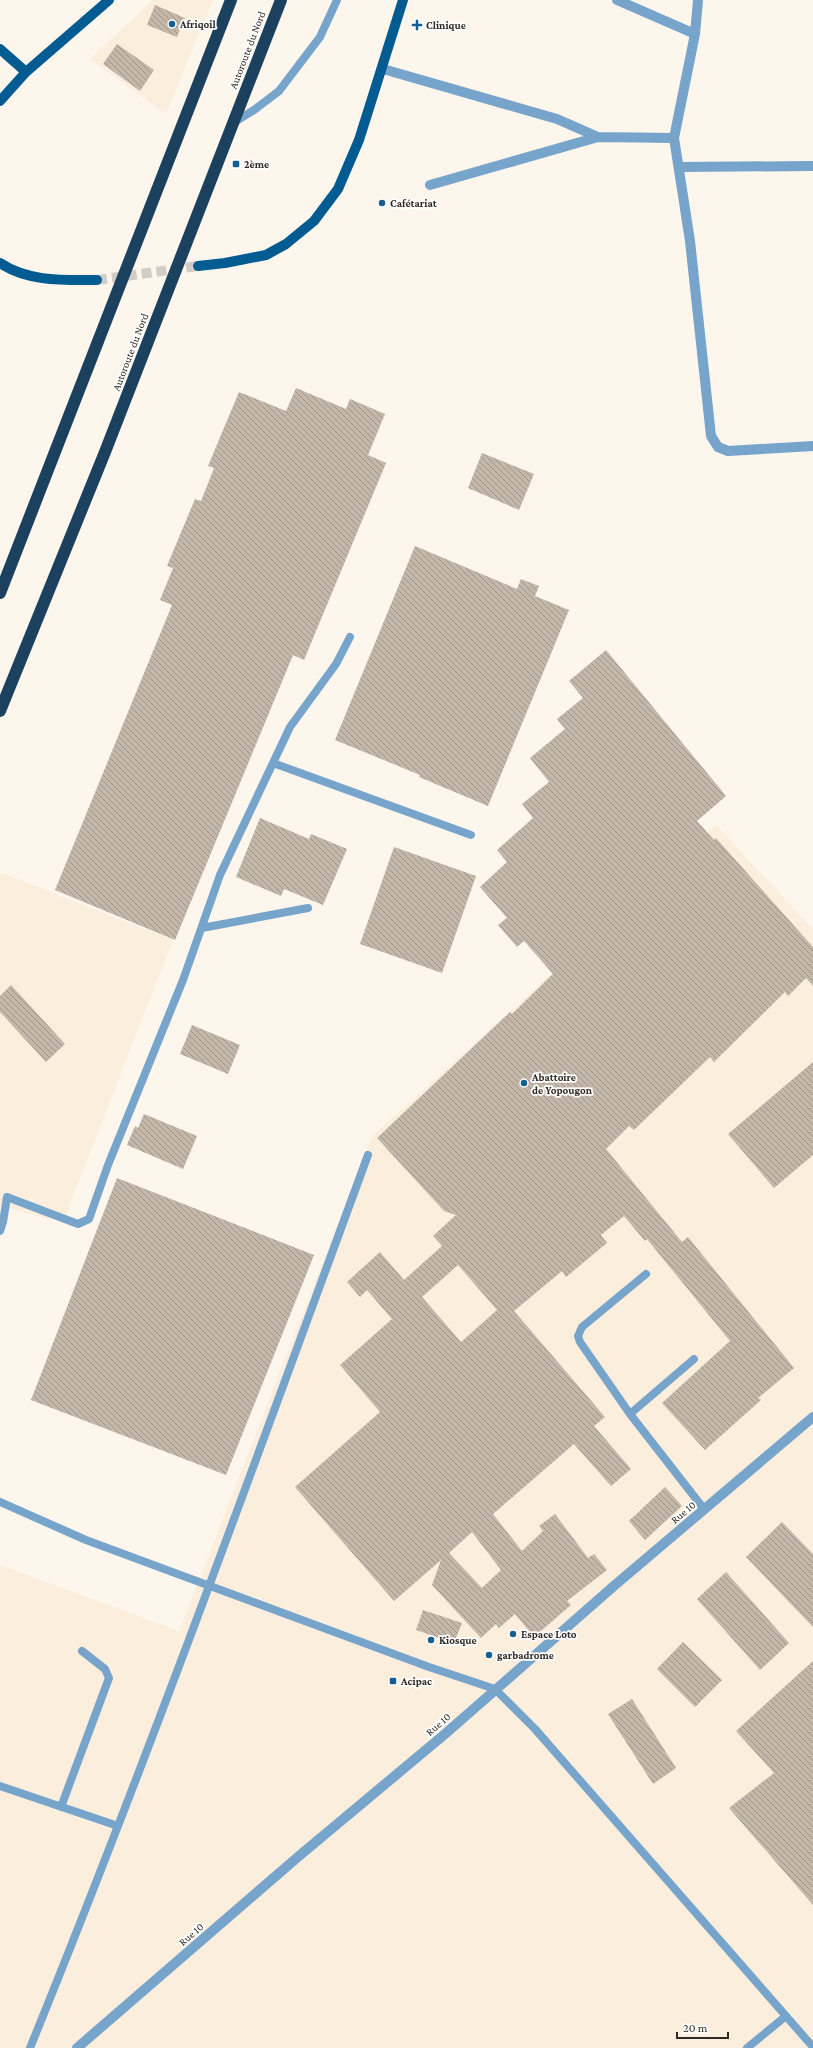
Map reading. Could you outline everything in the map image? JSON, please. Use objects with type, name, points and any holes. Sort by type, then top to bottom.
[{"type":"highway","points":[[0,593],[232,0]]},
{"type":"highway","name":"Autoroute du Nord","points":[[0,711],[105,452],[281,0]]},
{"type":"main road","points":[[0,101],[26,72],[109,0]]},
{"type":"main road","points":[[198,266],[225,263],[266,255],[286,244],[314,221],[338,189],[359,140],[404,0]]},
{"type":"main road","points":[[0,49],[26,72]]},
{"type":"main road","points":[[0,263],[9,269],[48,280],[97,280]]},
{"type":"street","points":[[617,0],[695,34]]},
{"type":"street","points":[[698,0],[695,34],[674,138],[690,241],[711,436],[718,447],[728,451],[813,446]]},
{"type":"street","points":[[383,68],[557,118],[598,137]]},
{"type":"street","points":[[430,185],[598,137],[674,138]]},
{"type":"street","points":[[679,167],[813,166]]},
{"type":"street","name":"Rue 10","points":[[77,2048],[813,1417]]},
{"type":"lane","points":[[233,123],[254,110],[279,91],[320,37],[337,0]]},
{"type":"lane","points":[[0,1231],[7,1197],[78,1224],[89,1219],[108,1165],[183,980],[220,876],[290,727],[336,664],[350,637]]},
{"type":"lane","points":[[274,762],[471,835]]},
{"type":"lane","points":[[202,928],[308,908]]},
{"type":"lane","points":[[30,2048],[118,1826],[210,1586],[368,1155]]},
{"type":"lane","points":[[646,1274],[582,1327],[578,1336],[580,1342],[630,1414],[704,1509]]},
{"type":"lane","points":[[630,1414],[694,1359]]},
{"type":"lane","points":[[0,1502],[86,1540],[429,1667],[495,1689],[535,1729],[813,2047]]},
{"type":"lane","points":[[61,1807],[108,1678],[105,1670],[82,1651]]},
{"type":"lane","points":[[0,1786],[118,1826]]},
{"type":"lane","points":[[746,2048],[786,2016]]},
{"type":"shaded area","points":[[152,0],[213,0],[166,114],[90,59]]},
{"type":"shaded area","points":[[716,825],[813,929],[813,2048],[0,2048],[0,1565],[179,1631],[372,1136]]},
{"type":"shaded area","points":[[2,873],[173,940],[63,1222],[0,1207],[0,874]]},
{"type":"building","points":[[155,5],[185,18],[177,37],[147,25]]},
{"type":"building","points":[[117,44],[154,70],[140,91],[103,64]]},
{"type":"building","points":[[296,388],[346,409],[350,399],[385,414],[368,455],[386,463],[304,660],[293,655],[175,940],[55,890],[172,605],[160,600],[173,568],[167,566],[195,499],[201,501],[214,468],[208,466],[239,392],[286,411]]},
{"type":"building","points":[[482,453],[534,474],[519,510],[468,488]]},
{"type":"building","points":[[415,546],[517,589],[521,579],[539,586],[535,596],[569,610],[488,806],[419,777],[420,775],[335,740]]},
{"type":"building","points":[[606,650],[726,796],[697,821],[714,840],[716,838],[813,947],[813,986],[806,978],[788,996],[785,992],[714,1062],[710,1057],[634,1130],[629,1126],[606,1149],[682,1242],[688,1237],[794,1368],[758,1398],[761,1400],[705,1450],[662,1403],[730,1341],[647,1239],[645,1241],[624,1216],[601,1235],[607,1243],[566,1277],[562,1271],[514,1311],[605,1417],[594,1426],[631,1469],[611,1486],[574,1444],[493,1514],[522,1551],[543,1531],[539,1526],[555,1514],[588,1558],[594,1554],[607,1570],[567,1601],[571,1605],[534,1637],[515,1614],[499,1628],[496,1624],[481,1638],[432,1585],[441,1560],[394,1601],[295,1487],[380,1412],[340,1365],[392,1319],[367,1290],[360,1297],[347,1282],[380,1252],[404,1280],[442,1246],[433,1236],[456,1215],[444,1211],[377,1138],[510,1012],[512,1014],[553,974],[524,941],[517,947],[498,925],[507,918],[480,887],[507,862],[497,850],[533,818],[522,804],[549,782],[530,758],[565,729],[557,719],[583,698],[569,681]],"holes":[[[458,1265],[497,1310],[461,1342],[422,1297]],[[472,1532],[501,1570],[482,1588],[449,1553]]]},
{"type":"building","points":[[260,818],[309,839],[311,834],[347,849],[323,905],[284,889],[281,896],[236,877]]},
{"type":"building","points":[[394,847],[476,876],[442,973],[360,944]]},
{"type":"building","points":[[11,985],[65,1044],[46,1062],[0,1012],[0,996]]},
{"type":"building","points":[[192,1025],[240,1045],[228,1074],[180,1054]]},
{"type":"building","points":[[813,1062],[813,1155],[774,1188],[728,1134]]},
{"type":"building","points":[[144,1114],[197,1136],[183,1169],[127,1145],[135,1126],[138,1128]]},
{"type":"building","points":[[117,1178],[314,1255],[226,1475],[31,1400]]},
{"type":"building","points":[[665,1487],[682,1506],[645,1540],[629,1521]]},
{"type":"building","points":[[782,1522],[813,1554],[813,1627],[746,1557]]},
{"type":"building","points":[[726,1572],[789,1643],[760,1670],[697,1599]]},
{"type":"building","points":[[423,1610],[462,1623],[454,1643],[416,1630]]},
{"type":"building","points":[[683,1642],[722,1680],[695,1707],[657,1669]]},
{"type":"building","points":[[813,1661],[813,1905],[729,1808],[774,1773],[736,1731]]},
{"type":"building","points":[[632,1699],[676,1768],[653,1784],[608,1714]]},
{"type":"tunnel","points":[[97,280],[198,266]]},
{"type":"place","name":"Afriqoil","points":[[172,24]]},
{"type":"place","name":"Clinique","points":[[417,25]]},
{"type":"place","name":"2ème","points":[[236,164]]},
{"type":"place","name":"Cafétariat","points":[[382,203]]},
{"type":"place","name":"Abattoire de Yopougon","points":[[524,1083]]},
{"type":"place","name":"Espace Loto","points":[[513,1634]]},
{"type":"place","name":"Kiosque","points":[[431,1640]]},
{"type":"place","name":"garbadrome","points":[[489,1655]]},
{"type":"place","name":"Acipac","points":[[393,1681]]}]
